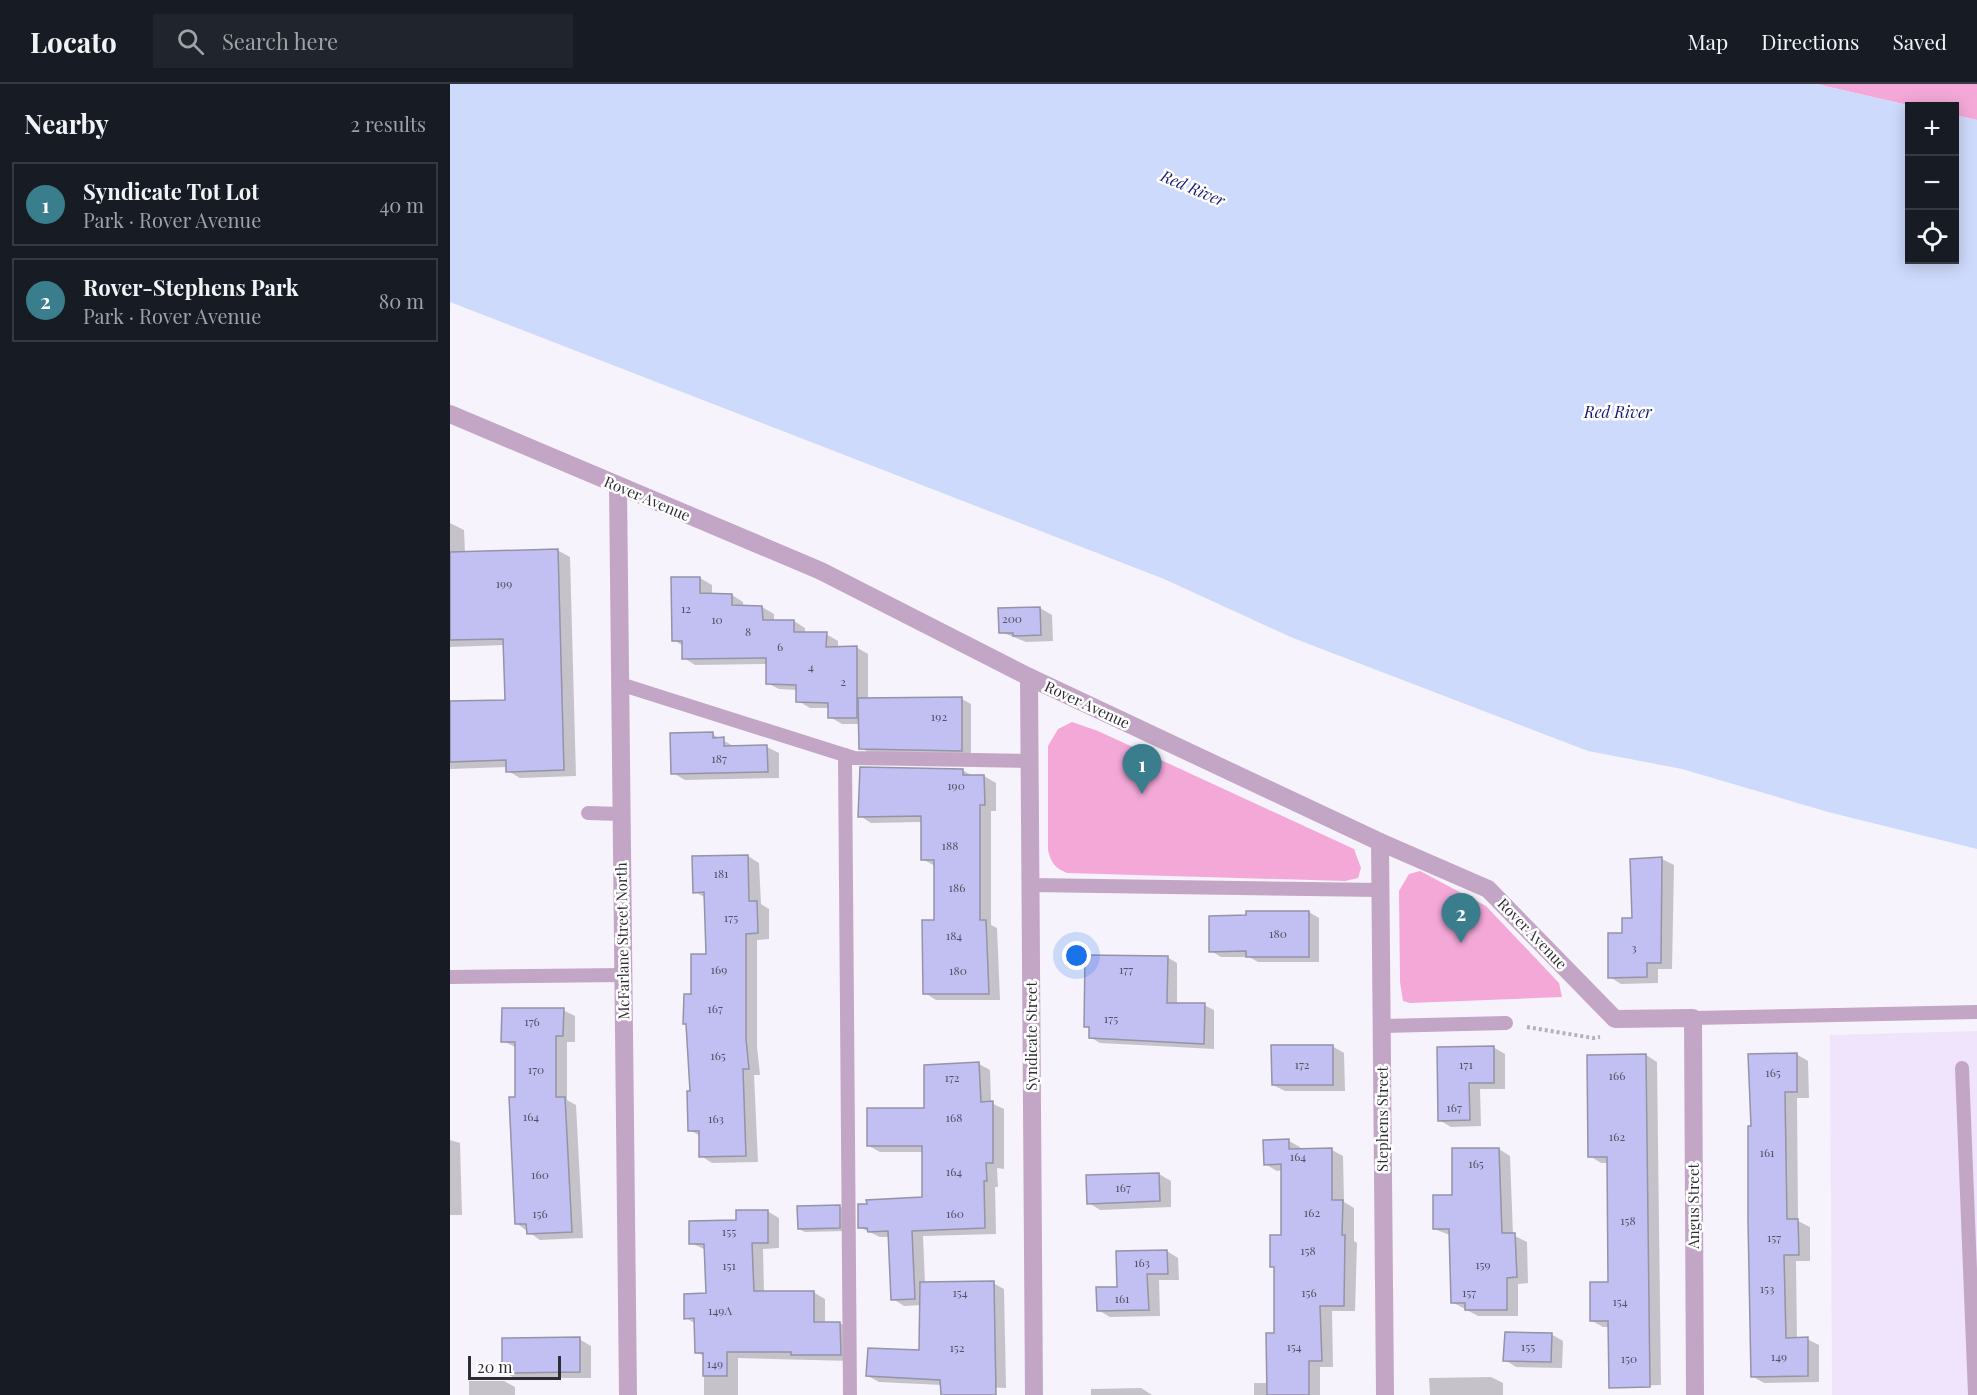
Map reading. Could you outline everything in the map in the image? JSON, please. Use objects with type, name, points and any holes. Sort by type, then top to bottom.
[{"type":"street","name":"Rover Avenue","points":[[450,414],[821,571],[1029,677],[1380,842],[1488,889],[1615,1019],[1626,1019]]},
{"type":"street","name":"McFarlane Street North","points":[[618,487],[628,1395]]},
{"type":"street","name":"Syndicate Street","points":[[1029,677],[1034,1395]]},
{"type":"street","name":"Stephens Street","points":[[1380,842],[1385,1395]]},
{"type":"street","points":[[1626,1019],[1693,1018]]},
{"type":"street","name":"Angus Street","points":[[1693,1018],[1695,1395]]},
{"type":"lane","points":[[620,684],[854,758],[1029,761]]},
{"type":"lane","points":[[845,755],[850,1395]]},
{"type":"lane","points":[[588,813],[621,814]]},
{"type":"lane","points":[[1030,885],[1380,890]]},
{"type":"lane","points":[[450,977],[623,975]]},
{"type":"lane","points":[[1693,1018],[1977,1012]]},
{"type":"lane","points":[[1383,1026],[1506,1023]]},
{"type":"lane","points":[[1962,1068],[1976,1395]]},
{"type":"path","points":[[1506,1023],[1593,1038],[1617,1033],[1626,1019]]},
{"type":"shaded area","points":[[1816,84],[1977,84],[1977,120],[1959,116],[1959,102],[1905,102],[1905,104]]},
{"type":"shaded area","points":[[1072,722],[1098,731],[1354,849],[1361,868],[1358,878],[1345,881],[1067,873],[1063,871],[1054,864],[1048,850],[1048,746],[1058,729]]},
{"type":"shaded area","points":[[1420,871],[1486,906],[1559,983],[1562,997],[1410,1003],[1403,1001],[1400,982],[1399,891],[1409,874]]},
{"type":"shaded area","points":[[1977,1031],[1977,1395],[1832,1395],[1830,1035]]},
{"type":"water","name":"Red River","points":[[450,84],[1816,84],[1905,104],[1905,264],[1959,264],[1959,116],[1977,120],[1977,849],[1828,812],[1682,769],[1588,751],[1293,638],[1164,579],[450,302]]},
{"type":"building","points":[[558,549],[564,770],[506,772],[506,760],[450,762],[450,701],[505,700],[503,639],[450,640],[450,552]]},
{"type":"building","points":[[671,577],[700,577],[700,593],[732,594],[732,605],[762,606],[763,620],[794,620],[794,632],[827,632],[826,647],[857,646],[857,718],[828,718],[828,703],[796,702],[796,685],[766,684],[766,658],[682,659],[682,641],[672,641]]},
{"type":"building","points":[[1040,607],[1041,635],[1013,636],[1013,633],[999,633],[998,608]]},
{"type":"building","points":[[962,697],[962,751],[859,749],[858,698]]},
{"type":"building","points":[[713,732],[713,738],[724,737],[724,746],[767,745],[768,772],[671,774],[670,733]]},
{"type":"building","points":[[860,767],[963,769],[963,775],[984,775],[985,805],[980,805],[980,920],[986,920],[989,994],[923,994],[922,920],[934,920],[934,860],[921,860],[921,816],[858,817]]},
{"type":"building","points":[[748,855],[749,901],[757,901],[758,933],[746,934],[746,1039],[749,1069],[743,1069],[746,1156],[699,1157],[699,1131],[688,1131],[687,1091],[690,1091],[686,1024],[683,1024],[684,994],[691,994],[691,954],[706,954],[704,892],[693,893],[692,856]]},
{"type":"building","points":[[1662,857],[1661,963],[1647,963],[1647,977],[1608,978],[1608,933],[1622,933],[1622,918],[1632,918],[1630,859]]},
{"type":"building","points":[[1246,911],[1309,911],[1309,957],[1246,957],[1246,951],[1209,952],[1209,916],[1246,915]]},
{"type":"building","points":[[1085,955],[1168,956],[1167,1003],[1205,1003],[1204,1044],[1089,1038],[1089,1027],[1084,1027]]},
{"type":"building","points":[[502,1008],[564,1008],[563,1036],[556,1036],[556,1097],[565,1097],[572,1232],[527,1234],[526,1224],[515,1224],[509,1097],[515,1097],[515,1042],[501,1042]]},
{"type":"building","points":[[1271,1045],[1333,1045],[1333,1085],[1272,1085]]},
{"type":"building","points":[[1494,1046],[1494,1083],[1469,1083],[1470,1120],[1438,1121],[1437,1047]]},
{"type":"building","points":[[1797,1053],[1797,1092],[1785,1092],[1787,1219],[1798,1219],[1799,1255],[1784,1255],[1786,1338],[1808,1337],[1808,1376],[1751,1377],[1748,1126],[1751,1126],[1748,1054]]},
{"type":"building","points":[[1646,1054],[1650,1387],[1609,1388],[1608,1321],[1590,1321],[1590,1282],[1608,1282],[1607,1157],[1588,1157],[1587,1055]]},
{"type":"building","points":[[979,1062],[981,1102],[993,1101],[993,1163],[986,1163],[987,1181],[984,1181],[985,1228],[912,1231],[915,1299],[891,1300],[888,1231],[868,1232],[867,1228],[858,1228],[858,1204],[867,1204],[866,1200],[922,1197],[922,1146],[867,1146],[867,1108],[924,1108],[924,1065]]},
{"type":"building","points":[[1289,1139],[1289,1149],[1332,1148],[1332,1200],[1343,1200],[1344,1306],[1320,1306],[1322,1361],[1309,1361],[1309,1395],[1267,1395],[1266,1333],[1274,1333],[1274,1267],[1270,1267],[1270,1235],[1281,1235],[1281,1164],[1264,1165],[1263,1140]]},
{"type":"building","points":[[1452,1148],[1499,1148],[1502,1233],[1515,1233],[1517,1277],[1507,1278],[1507,1310],[1465,1310],[1465,1303],[1451,1303],[1449,1229],[1433,1229],[1433,1195],[1452,1195]]},
{"type":"building","points":[[1159,1173],[1160,1201],[1087,1204],[1086,1175]]},
{"type":"building","points":[[840,1205],[840,1228],[798,1229],[797,1206]]},
{"type":"building","points":[[736,1210],[768,1210],[768,1243],[752,1243],[754,1291],[814,1291],[814,1322],[840,1322],[841,1355],[727,1352],[727,1376],[703,1376],[703,1353],[695,1353],[694,1318],[684,1319],[684,1294],[706,1293],[704,1244],[689,1244],[689,1221],[736,1220]]},
{"type":"building","points":[[1167,1250],[1168,1274],[1147,1274],[1149,1310],[1097,1311],[1096,1287],[1117,1287],[1116,1251]]},
{"type":"building","points":[[994,1281],[996,1395],[941,1395],[940,1380],[866,1376],[868,1348],[919,1350],[920,1282]]},
{"type":"building","points":[[1505,1332],[1552,1333],[1551,1362],[1503,1361]]},
{"type":"building","points":[[580,1337],[580,1372],[502,1373],[502,1338]]},
{"type":"place","name":"Syndicate Tot Lot","points":[[1142,794]]},
{"type":"place","name":"Rover-Stephens Park","points":[[1461,943]]}]
